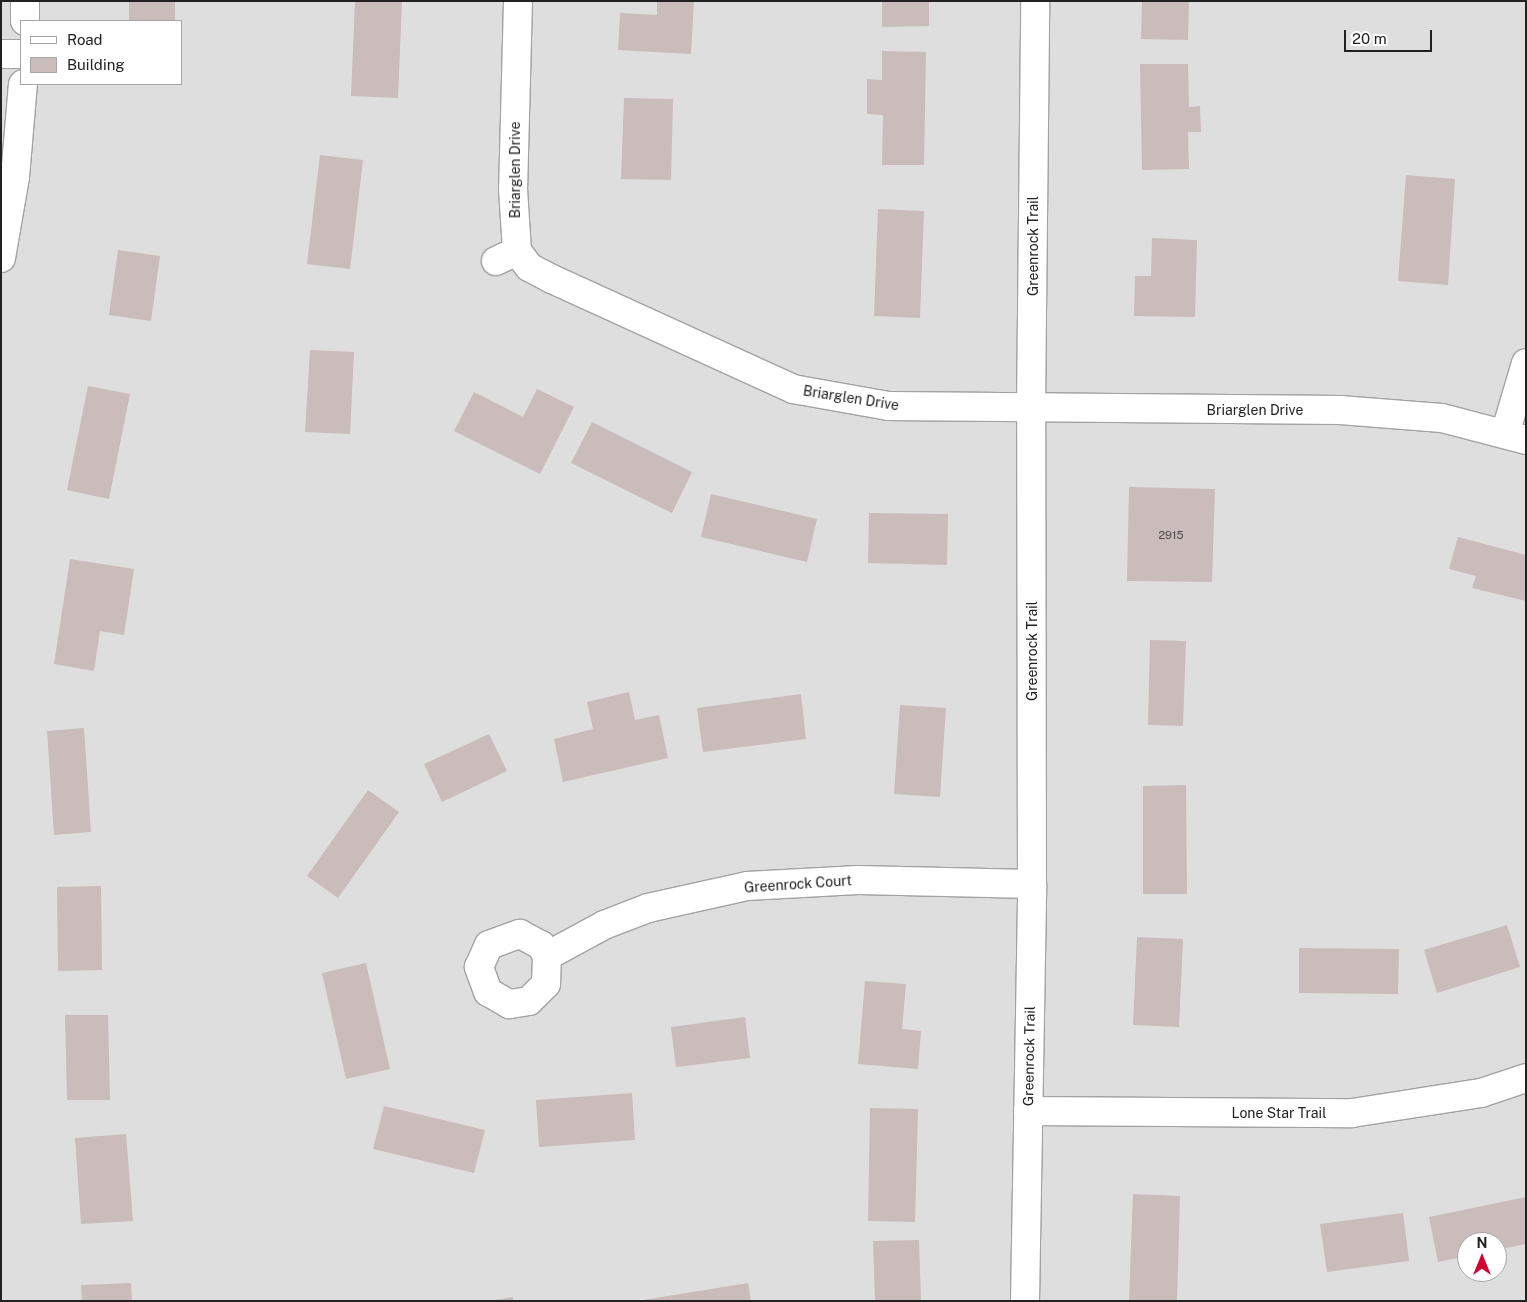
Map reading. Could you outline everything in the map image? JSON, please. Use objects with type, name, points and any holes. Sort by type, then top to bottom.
[{"type":"street","points":[[25,1],[25,20]]},
{"type":"street","name":"Briarglen Drive","points":[[518,1],[513,189],[506,256],[792,389],[888,406],[1031,409],[1340,410],[1442,418],[1515,437]]},
{"type":"street","name":"Greenrock Trail","points":[[1025,1301],[1032,884],[1031,409],[1035,1]]},
{"type":"street","points":[[1,54],[20,54]]},
{"type":"street","points":[[1,258],[15,177],[22,85]]},
{"type":"street","points":[[1515,437],[1526,364]]},
{"type":"street","name":"Greenrock Court","points":[[548,956],[604,925],[648,908],[747,886],[858,880],[1032,884]]},
{"type":"street","name":"Lone Star Trail","points":[[1028,1111],[1352,1113],[1481,1093],[1526,1078]]},
{"type":"shaded area","points":[[1,1],[1526,1],[1526,1301],[1,1301]]},
{"type":"building","points":[[129,1],[175,1],[175,20],[129,20]]},
{"type":"building","points":[[355,1],[402,1],[398,98],[351,96]]},
{"type":"building","points":[[657,1],[694,1],[691,54],[618,50],[620,13],[657,15]]},
{"type":"building","points":[[882,1],[929,1],[929,26],[882,27]]},
{"type":"building","points":[[1142,1],[1189,1],[1188,40],[1141,39]]},
{"type":"building","points":[[882,51],[926,52],[924,165],[882,165],[883,115],[867,114],[867,79],[882,80]]},
{"type":"building","points":[[1140,64],[1188,64],[1189,107],[1200,106],[1201,132],[1188,132],[1189,169],[1142,170]]},
{"type":"building","points":[[624,98],[673,99],[671,180],[621,179]]},
{"type":"building","points":[[320,155],[363,160],[350,269],[307,264]]},
{"type":"building","points":[[1406,175],[1455,179],[1448,285],[1398,281]]},
{"type":"building","points":[[878,209],[924,211],[920,318],[874,316]]},
{"type":"building","points":[[1152,238],[1197,240],[1195,317],[1134,316],[1135,276],[1151,276]]},
{"type":"building","points":[[118,250],[160,256],[151,321],[109,315]]},
{"type":"building","points":[[310,350],[354,352],[350,434],[305,432]]},
{"type":"building","points":[[88,386],[130,394],[109,499],[67,490]]},
{"type":"building","points":[[537,389],[574,407],[540,474],[454,431],[474,392],[523,417]]},
{"type":"building","points":[[592,422],[692,472],[672,513],[571,463]]},
{"type":"building","points":[[1129,487],[1215,489],[1212,582],[1127,581]]},
{"type":"building","points":[[711,494],[817,519],[807,562],[701,537]]},
{"type":"building","points":[[869,513],[948,514],[947,565],[868,563]]},
{"type":"building","points":[[1458,537],[1526,555],[1526,601],[1472,588],[1476,576],[1449,569]]},
{"type":"building","points":[[70,559],[134,569],[124,635],[100,631],[94,671],[54,664]]},
{"type":"building","points":[[1150,640],[1186,641],[1183,726],[1148,725]]},
{"type":"building","points":[[629,692],[635,720],[659,715],[668,758],[563,782],[554,739],[593,729],[587,702]]},
{"type":"building","points":[[801,694],[806,739],[703,752],[697,708]]},
{"type":"building","points":[[900,705],[946,708],[940,797],[894,794]]},
{"type":"building","points":[[84,728],[91,832],[54,835],[47,731]]},
{"type":"building","points":[[489,734],[507,771],[442,802],[424,764]]},
{"type":"building","points":[[1186,785],[1187,894],[1143,894],[1143,786]]},
{"type":"building","points":[[368,790],[399,812],[338,898],[307,876]]},
{"type":"building","points":[[101,886],[102,970],[58,971],[57,887]]},
{"type":"building","points":[[1507,925],[1520,967],[1437,993],[1424,950]]},
{"type":"building","points":[[1137,937],[1183,939],[1179,1027],[1133,1025]]},
{"type":"building","points":[[1299,948],[1399,949],[1398,994],[1299,993]]},
{"type":"building","points":[[366,963],[390,1069],[346,1079],[322,973]]},
{"type":"building","points":[[865,981],[906,984],[902,1029],[921,1031],[918,1069],[858,1064]]},
{"type":"building","points":[[65,1015],[108,1015],[110,1100],[67,1100]]},
{"type":"building","points":[[745,1017],[750,1058],[676,1067],[671,1027]]},
{"type":"building","points":[[632,1093],[635,1140],[539,1147],[536,1100]]},
{"type":"building","points":[[384,1106],[485,1130],[474,1173],[373,1149]]},
{"type":"building","points":[[870,1108],[918,1109],[915,1222],[868,1221]]},
{"type":"building","points":[[126,1134],[133,1221],[81,1224],[75,1138]]},
{"type":"building","points":[[1133,1194],[1180,1196],[1177,1301],[1129,1301]]},
{"type":"building","points":[[1526,1197],[1526,1244],[1507,1248],[1507,1232],[1457,1232],[1457,1258],[1438,1262],[1429,1217]]},
{"type":"building","points":[[1403,1213],[1409,1261],[1327,1272],[1320,1224]]},
{"type":"building","points":[[919,1240],[921,1301],[875,1301],[873,1241]]},
{"type":"building","points":[[131,1283],[132,1301],[82,1301],[81,1285]]},
{"type":"building","points":[[748,1283],[751,1301],[643,1301],[643,1300]]},
{"type":"building","points":[[513,1297],[513,1301],[495,1301],[495,1300]]}]
